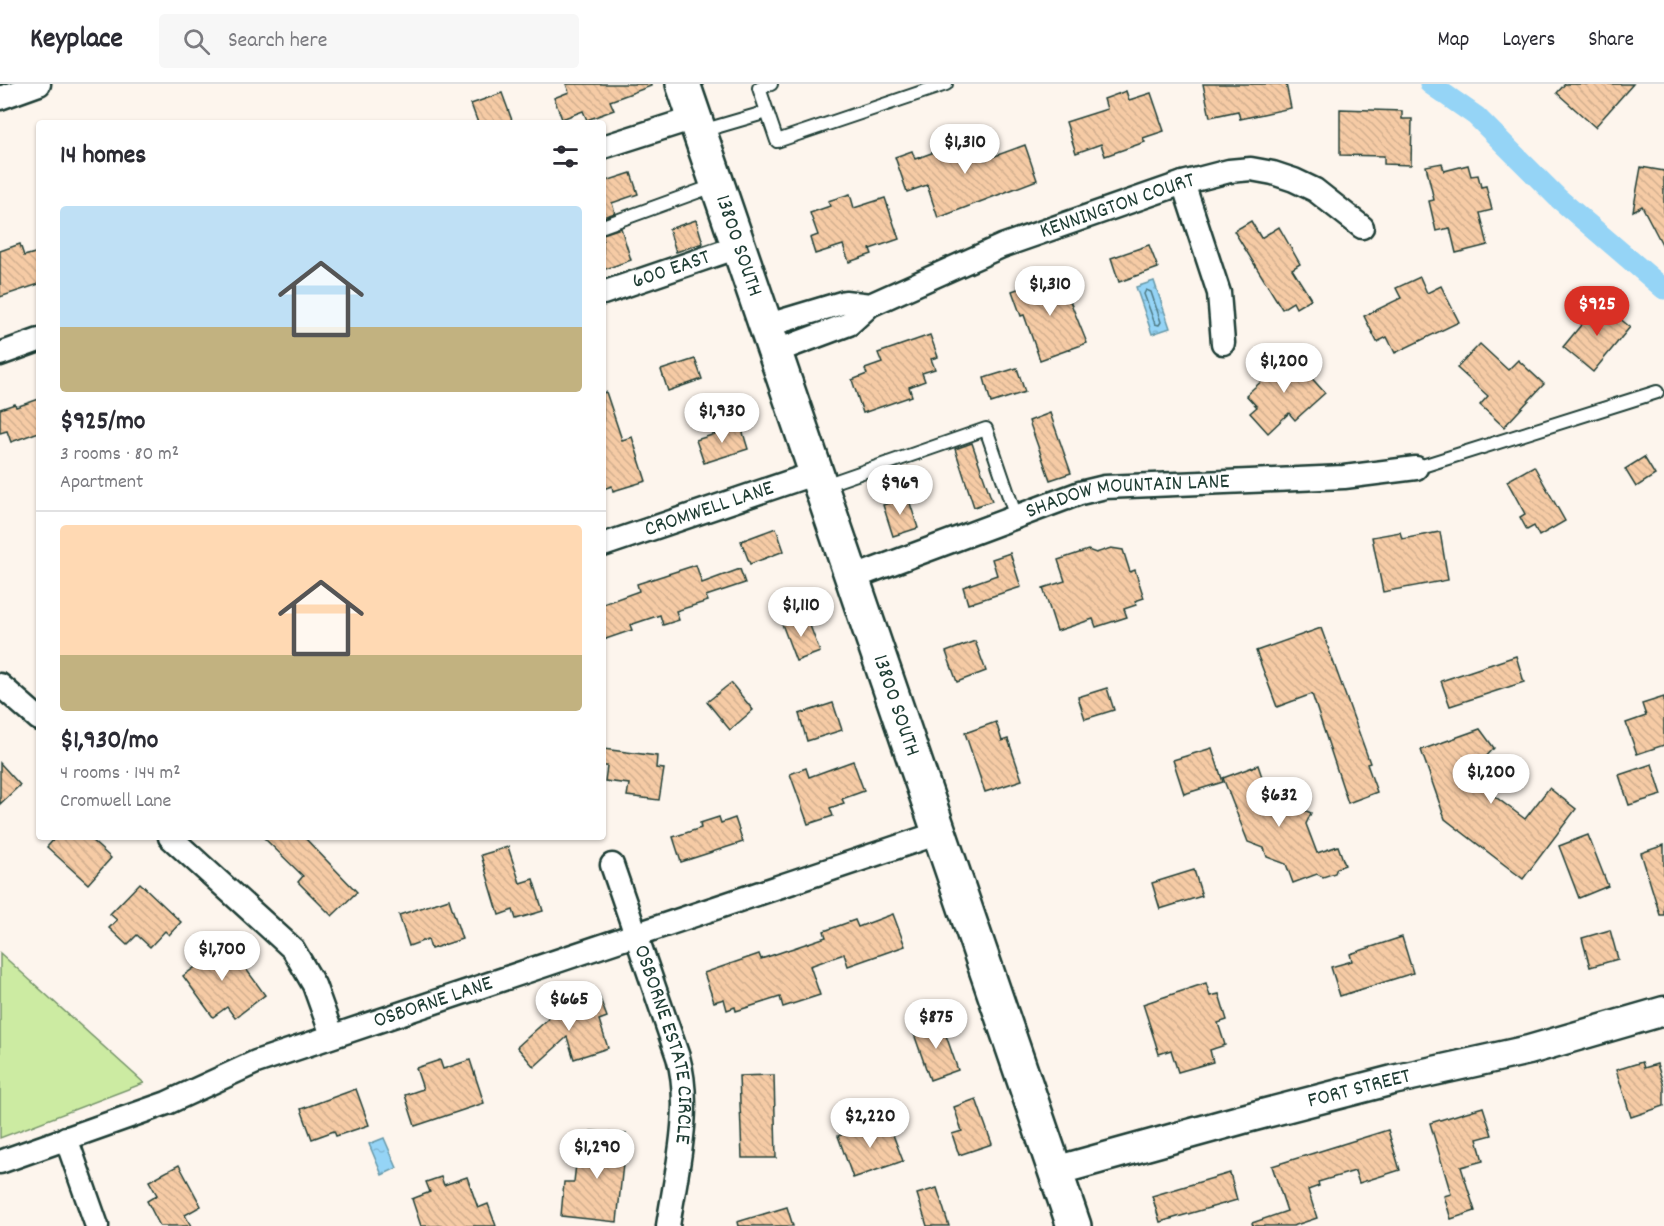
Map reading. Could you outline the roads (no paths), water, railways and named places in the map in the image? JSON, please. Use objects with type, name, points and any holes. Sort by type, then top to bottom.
[{"type":"main road","name":"13800 SOUTH","points":[[683,84],[1074,1226]]},
{"type":"street","points":[[0,98],[39,84]]},
{"type":"street","points":[[606,146],[697,125]]},
{"type":"street","name":"KENNINGTON COURT","points":[[770,339],[845,302],[870,305],[1002,246],[1183,183],[1229,171],[1251,169],[1273,173],[1315,190],[1362,227]]},
{"type":"street","points":[[1183,183],[1219,293],[1223,343]]},
{"type":"street","name":"600 EAST","points":[[606,292],[738,247]]},
{"type":"street","points":[[0,354],[36,341]]},
{"type":"street","name":"SHADOW MOUNTAIN LANE","points":[[852,578],[1080,493],[1105,487],[1344,477],[1416,468]]},
{"type":"street","name":"CROMWELL LANE","points":[[606,544],[818,480]]},
{"type":"street","points":[[0,684],[36,716]]},
{"type":"street","name":"OSBORNE LANE","points":[[0,1162],[167,1103],[234,1071],[332,1035],[939,833]]},
{"type":"street","points":[[173,840],[293,949],[314,985],[332,1035]]},
{"type":"street","name":"OSBORNE ESTATE CIRCLE","points":[[612,865],[678,1057],[685,1086],[685,1110],[668,1226]]},
{"type":"street","name":"FORT STREET","points":[[1055,1172],[1393,1080],[1529,1050],[1664,1011]]},
{"type":"street","points":[[66,1138],[98,1226]]},
{"type":"lane","points":[[771,84],[759,88],[777,141],[946,84]]},
{"type":"lane","points":[[697,125],[767,112]]},
{"type":"lane","points":[[606,225],[717,184]]},
{"type":"lane","points":[[1416,468],[1658,392]]},
{"type":"lane","points":[[818,480],[986,429],[1016,517]]},
{"type":"water","points":[[1154,281],[1170,328],[1152,334],[1136,287]]},
{"type":"water","points":[[384,1138],[397,1168],[382,1175],[369,1144]]},
{"type":"waterway","points":[[1430,84],[1476,116],[1558,198],[1664,289]]}]
